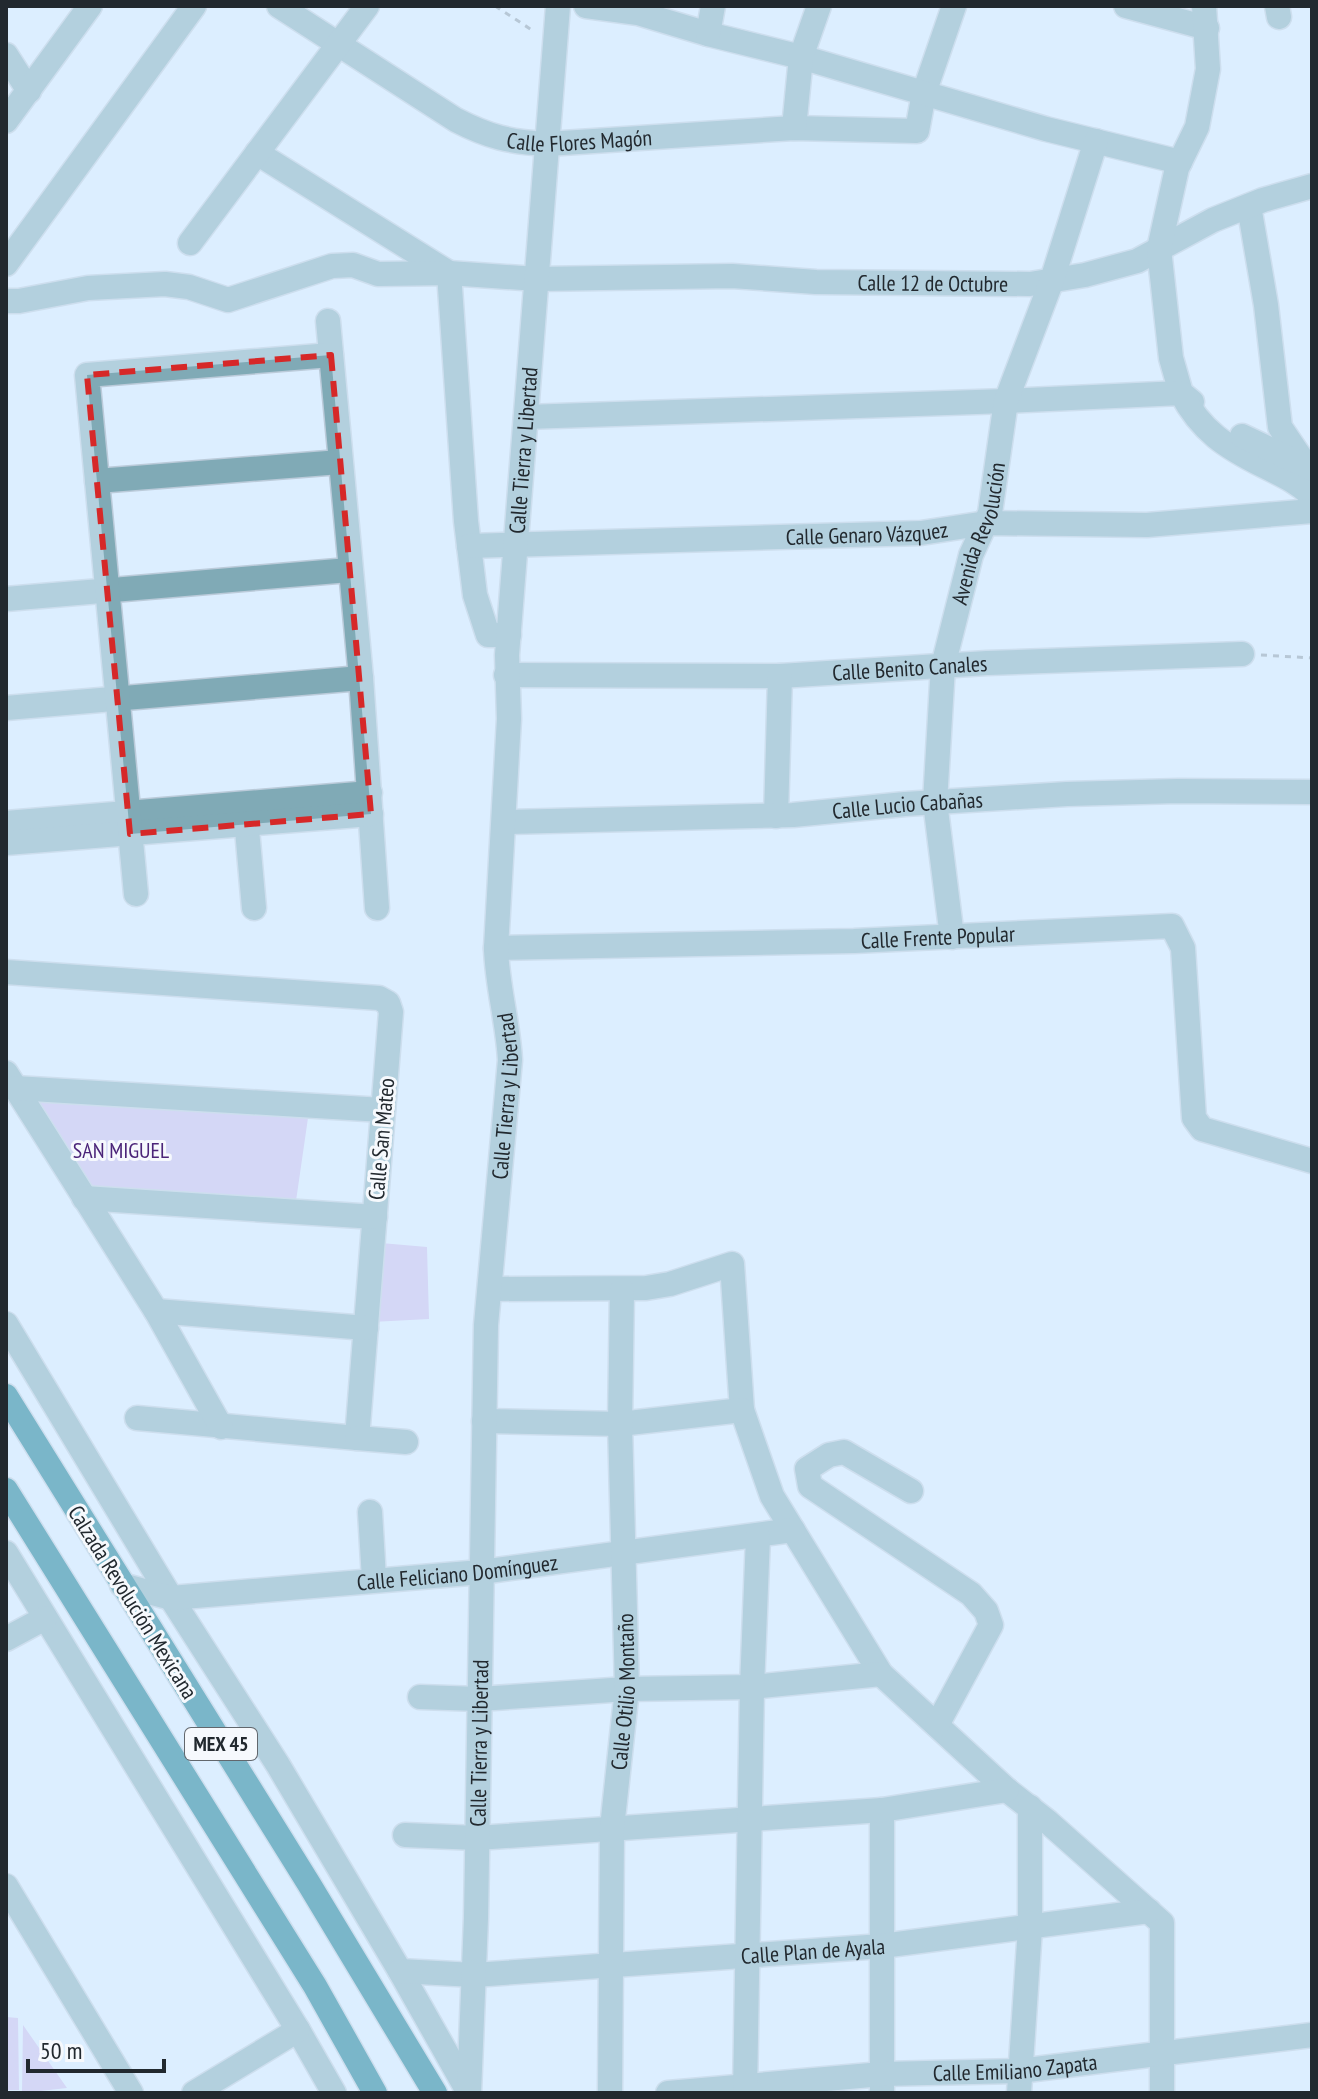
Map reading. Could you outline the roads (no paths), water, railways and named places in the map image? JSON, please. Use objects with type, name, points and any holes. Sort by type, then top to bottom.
[{"type":"main road","name":"Calzada Revolución Mexicana","points":[[6,1396],[435,2093]]},
{"type":"main road","name":"MEX 45","points":[[6,1490],[315,1986],[375,2093]]},
{"type":"street","points":[[6,121],[90,6]]},
{"type":"street","points":[[6,264],[194,6]]},
{"type":"street","name":"Calle Flores Magón","points":[[279,6],[456,120],[486,136],[512,142],[547,144],[794,128],[917,131],[924,93]]},
{"type":"street","points":[[190,243],[367,6]]},
{"type":"street","name":"Calle Tierra y Libertad","points":[[469,2093],[486,1325],[510,1060],[509,1037],[497,980],[496,948],[509,719],[506,675],[558,6]]},
{"type":"street","points":[[586,6],[638,13],[1180,162]]},
{"type":"street","points":[[708,34],[713,6]]},
{"type":"street","points":[[794,128],[801,57],[819,6]]},
{"type":"street","points":[[924,93],[954,6]]},
{"type":"street","points":[[1126,6],[1206,17],[1208,69],[1197,127],[1180,162],[1159,249],[1171,358],[1181,393],[1194,418],[1220,441],[1301,485],[1312,496]]},
{"type":"street","points":[[6,55],[29,91]]},
{"type":"street","name":"Avenida Revolución","points":[[952,937],[935,802],[943,666],[971,555],[990,513],[1006,401],[1052,280],[1096,141]]},
{"type":"street","points":[[257,153],[449,273],[475,595],[488,635],[509,635]]},
{"type":"street","name":"Calle 12 de Octubre","points":[[6,301],[88,288],[165,284],[189,287],[228,300],[332,266],[353,265],[378,274],[449,273],[537,279],[732,276],[816,282],[1030,284],[1085,275],[1137,261],[1213,220],[1312,186]]},
{"type":"street","points":[[1249,206],[1266,305],[1280,427],[1309,468]]},
{"type":"street","points":[[328,321],[361,678],[377,908]]},
{"type":"street","points":[[136,894],[87,375],[331,355]]},
{"type":"street","points":[[526,417],[1181,393],[1254,443],[1309,468]]},
{"type":"street","points":[[97,481],[340,462]]},
{"type":"street","name":"Calle Genaro Vázquez","points":[[469,546],[921,533],[986,523],[1147,525],[1312,511]]},
{"type":"street","points":[[6,599],[349,570]]},
{"type":"street","name":"Calle Benito Canales","points":[[506,675],[780,676],[1242,654]]},
{"type":"street","points":[[776,816],[780,676]]},
{"type":"street","points":[[6,708],[361,678]]},
{"type":"street","name":"Calle Lucio Cabañas","points":[[504,822],[776,816],[935,802],[1178,791],[1312,792]]},
{"type":"street","points":[[6,843],[130,824],[370,804]]},
{"type":"street","points":[[246,813],[254,908]]},
{"type":"street","points":[[6,823],[130,824]]},
{"type":"street","name":"Calle Frente Popular","points":[[496,948],[952,937],[1172,926],[1183,948],[1194,1118],[1202,1129],[1312,1161]]},
{"type":"street","name":"Calle San Mateo","points":[[6,972],[379,998],[388,1003],[391,1012],[357,1438]]},
{"type":"street","points":[[10,1080],[383,1110]]},
{"type":"street","points":[[10,1080],[156,1311],[221,1427]]},
{"type":"street","points":[[84,1198],[375,1217]]},
{"type":"street","points":[[490,1289],[622,1290],[670,1284],[732,1264],[742,1410],[772,1496],[881,1674],[1007,1790],[1162,1923],[1162,2093]]},
{"type":"street","name":"Calle Otilio Montaño","points":[[610,2093],[612,1828],[627,1689],[620,1424],[622,1290]]},
{"type":"street","points":[[156,1311],[366,1328]]},
{"type":"street","points":[[6,1324],[171,1598],[278,1765],[469,2093]]},
{"type":"street","points":[[484,1421],[620,1424],[742,1410]]},
{"type":"street","points":[[137,1418],[406,1442]]},
{"type":"street","points":[[911,1491],[844,1452],[829,1455],[807,1469],[810,1486],[971,1594],[986,1611],[991,1625],[937,1725]]},
{"type":"street","points":[[370,1512],[374,1579]]},
{"type":"street","name":"Calle Feliciano Domínguez","points":[[122,1585],[171,1598],[481,1572],[793,1530]]},
{"type":"street","points":[[745,2090],[752,1687],[758,1537]]},
{"type":"street","points":[[6,1553],[334,2093]]},
{"type":"street","points":[[6,1639],[45,1618]]},
{"type":"street","points":[[420,1697],[479,1699],[627,1689],[752,1687],[881,1674]]},
{"type":"street","points":[[405,1835],[477,1838],[882,1810],[1007,1790]]},
{"type":"street","points":[[1019,2082],[1030,1928],[1030,1807]]},
{"type":"street","points":[[882,1810],[882,2084]]},
{"type":"street","points":[[6,1886],[131,2093]]},
{"type":"street","name":"Calle Plan de Ayala","points":[[400,1971],[474,1975],[882,1946],[1149,1911]]},
{"type":"street","points":[[194,2093],[298,2030]]},
{"type":"street","name":"Calle Emiliano Zapata","points":[[668,2093],[1019,2082],[1161,2052],[1312,2035]]},
{"type":"park label","name":"SAN MIGUEL","points":[[121,1150]]}]
